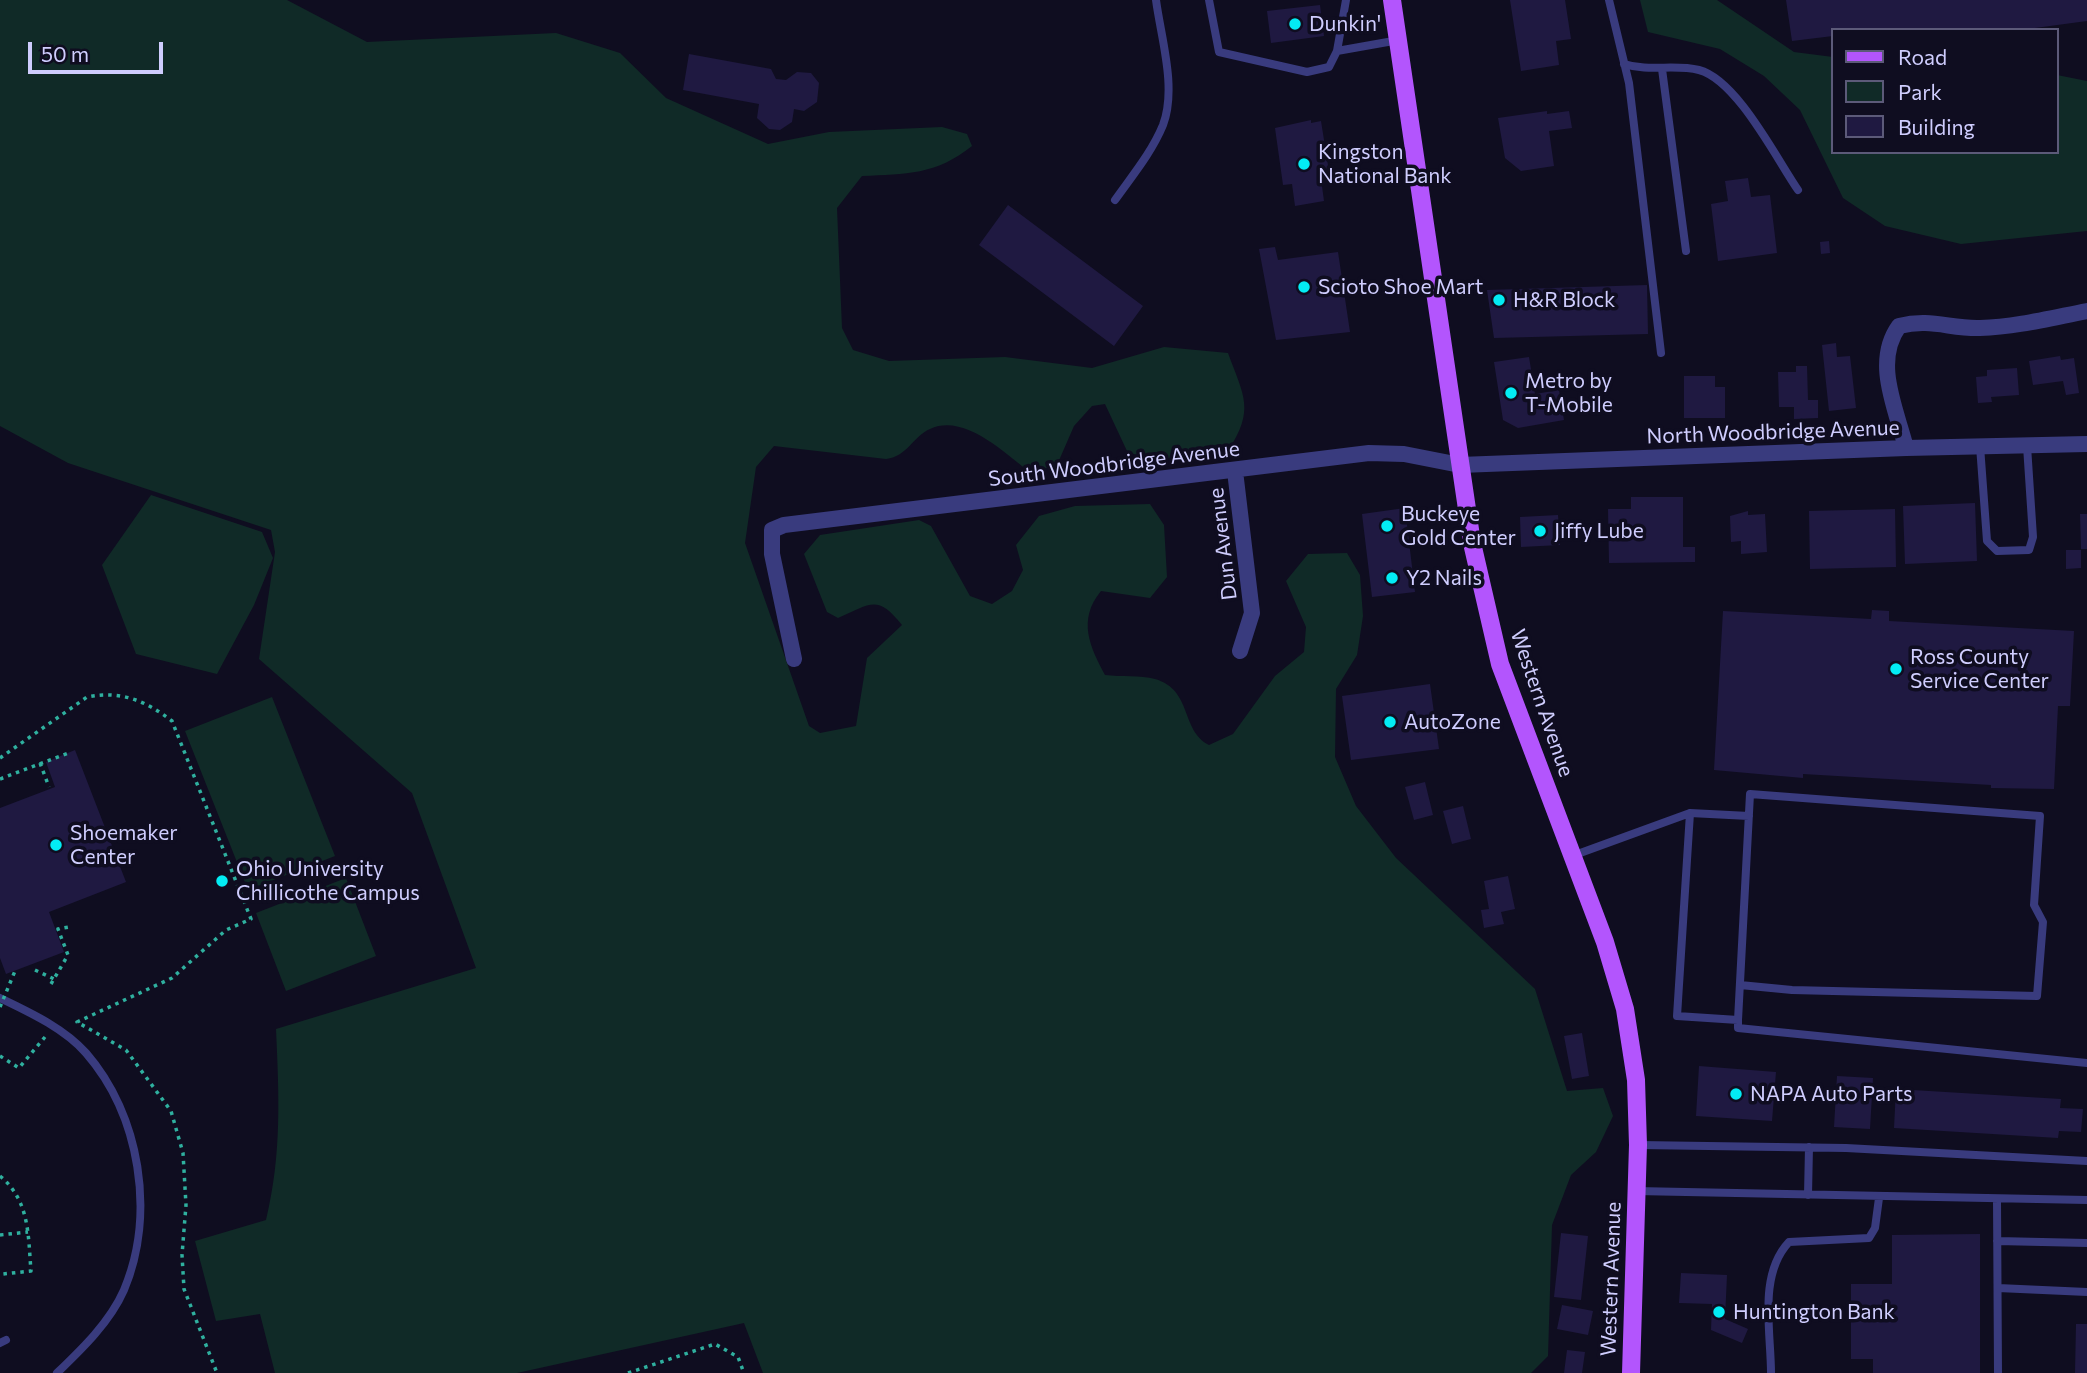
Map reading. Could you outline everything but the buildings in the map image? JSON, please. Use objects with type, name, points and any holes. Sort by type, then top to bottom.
[{"type":"main road","name":"Western Avenue","points":[[1392,0],[1472,543],[1500,664],[1605,942],[1625,1009],[1636,1080],[1638,1145],[1631,1373]]},
{"type":"street","points":[[1906,448],[1885,367],[1888,342],[1899,326],[1920,321],[1976,328],[2015,326],[2087,311]]},
{"type":"street","name":"North Woodbridge Avenue","points":[[1460,465],[2087,444]]},
{"type":"street","name":"South Woodbridge Avenue","points":[[794,659],[772,554],[772,530],[784,525],[1369,453],[1404,454],[1460,465]]},
{"type":"street","name":"Dun Avenue","points":[[1236,471],[1252,613],[1240,651]]},
{"type":"lane","points":[[1115,200],[1163,124],[1167,96],[1165,58],[1156,0]]},
{"type":"lane","points":[[1209,0],[1219,52],[1307,72],[1329,67],[1337,51],[1346,0]]},
{"type":"lane","points":[[1609,0],[1624,64],[1661,353]]},
{"type":"lane","points":[[1337,51],[1399,40]]},
{"type":"lane","points":[[1624,64],[1641,70],[1699,70],[1719,78],[1736,97],[1798,190]]},
{"type":"lane","points":[[1662,69],[1686,251]]},
{"type":"lane","points":[[1980,446],[1987,541],[1997,551],[2009,552],[2029,550],[2033,537],[2027,446]]},
{"type":"lane","points":[[1740,985],[1792,990],[2037,996],[2043,922],[2034,905],[2040,816],[1750,794],[1738,1020],[1738,1028],[2087,1063]]},
{"type":"lane","points":[[1572,856],[1690,813],[1749,816]]},
{"type":"lane","points":[[1690,813],[1677,1016],[1738,1020]]},
{"type":"lane","points":[[0,998],[37,1016],[85,1052],[114,1097],[132,1140],[141,1190],[138,1236],[124,1290],[89,1342],[57,1373]]},
{"type":"lane","points":[[1638,1145],[1809,1147],[2087,1161]]},
{"type":"lane","points":[[1808,1195],[1809,1147]]},
{"type":"lane","points":[[1636,1191],[1879,1198],[2087,1200]]},
{"type":"lane","points":[[1772,1373],[1770,1286],[1773,1263],[1789,1242],[1869,1238],[1875,1228],[1879,1198]]},
{"type":"lane","points":[[1997,1200],[1998,1373]]},
{"type":"lane","points":[[1997,1241],[2087,1243]]},
{"type":"lane","points":[[1998,1288],[2087,1292]]},
{"type":"path","points":[[0,758],[87,697],[104,694],[127,695],[153,707],[173,721],[251,919],[226,930],[172,978],[77,1022]]},
{"type":"path","points":[[0,779],[71,752]]},
{"type":"path","points":[[40,763],[49,787]]},
{"type":"path","points":[[35,970],[52,981],[68,954],[58,929],[69,926]]},
{"type":"path","points":[[0,1007],[15,971]]},
{"type":"path","points":[[71,1021],[126,1050],[171,1111],[183,1153],[186,1205],[182,1255],[184,1289],[217,1373]]},
{"type":"path","points":[[0,1056],[19,1068],[45,1037]]},
{"type":"path","points":[[0,1176],[22,1202],[31,1271],[3,1274]]},
{"type":"path","points":[[0,1235],[28,1232]]},
{"type":"path","points":[[628,1373],[715,1344],[738,1357],[744,1373]]},
{"type":"green space","points":[[0,0],[287,0],[367,42],[556,33],[620,53],[666,98],[768,144],[829,132],[942,127],[967,134],[972,146],[946,163],[920,171],[862,176],[837,208],[842,328],[853,350],[889,361],[1005,357],[1092,368],[1164,347],[1228,353],[1242,392],[1244,413],[1242,424],[1228,451],[1150,461],[1127,451],[1105,404],[1092,406],[1074,426],[1057,465],[1031,473],[984,438],[957,426],[930,429],[900,454],[886,459],[774,446],[756,467],[745,543],[809,726],[820,733],[856,726],[867,658],[902,625],[879,605],[866,606],[838,618],[827,612],[804,554],[820,535],[919,520],[931,526],[970,596],[992,604],[1012,591],[1023,570],[1016,545],[1039,516],[1075,506],[1150,504],[1164,525],[1167,577],[1150,598],[1101,591],[1089,612],[1088,633],[1105,675],[1149,678],[1167,684],[1181,701],[1194,730],[1209,745],[1233,734],[1275,676],[1304,652],[1306,627],[1286,581],[1308,554],[1347,553],[1360,575],[1363,616],[1357,655],[1336,689],[1335,757],[1356,806],[1396,858],[1535,989],[1567,1091],[1603,1088],[1613,1116],[1596,1152],[1571,1175],[1552,1225],[1548,1356],[1531,1373],[763,1373],[744,1323],[517,1373],[275,1373],[260,1314],[216,1321],[195,1241],[266,1220],[277,1148],[276,1029],[476,968],[412,793],[259,659],[275,552],[271,530],[68,463],[0,426]]},
{"type":"green space","points":[[1640,0],[1717,0],[1794,52],[1832,57],[1832,154],[2059,154],[2059,75],[2087,81],[2087,231],[1961,244],[1885,226],[1843,198],[1800,110],[1764,76],[1720,49],[1648,32]]},
{"type":"green space","points":[[151,495],[262,532],[273,558],[254,605],[217,674],[136,654],[102,565]]},
{"type":"green space","points":[[272,697],[335,856],[248,890],[185,731]]},
{"type":"green space","points":[[346,878],[376,956],[286,991],[256,913]]},
{"type":"place","name":"Dunkin'","points":[[1295,24]]},
{"type":"place","name":"Kingston National Bank","points":[[1304,164]]},
{"type":"place","name":"Scioto Shoe Mart","points":[[1304,287]]},
{"type":"place","name":"H&R Block","points":[[1499,300]]},
{"type":"place","name":"Metro by T-Mobile","points":[[1511,393]]},
{"type":"place","name":"Buckeye Gold Center","points":[[1387,526]]},
{"type":"place","name":"Jiffy Lube","points":[[1540,531]]},
{"type":"place","name":"Y2 Nails","points":[[1392,578]]},
{"type":"place","name":"Ross County Service Center","points":[[1896,669]]},
{"type":"place","name":"AutoZone","points":[[1390,722]]},
{"type":"place","name":"Shoemaker Center","points":[[56,845]]},
{"type":"place","name":"Ohio University Chillicothe Campus","points":[[222,881]]},
{"type":"place","name":"NAPA Auto Parts","points":[[1736,1094]]},
{"type":"place","name":"Huntington Bank","points":[[1719,1312]]}]
